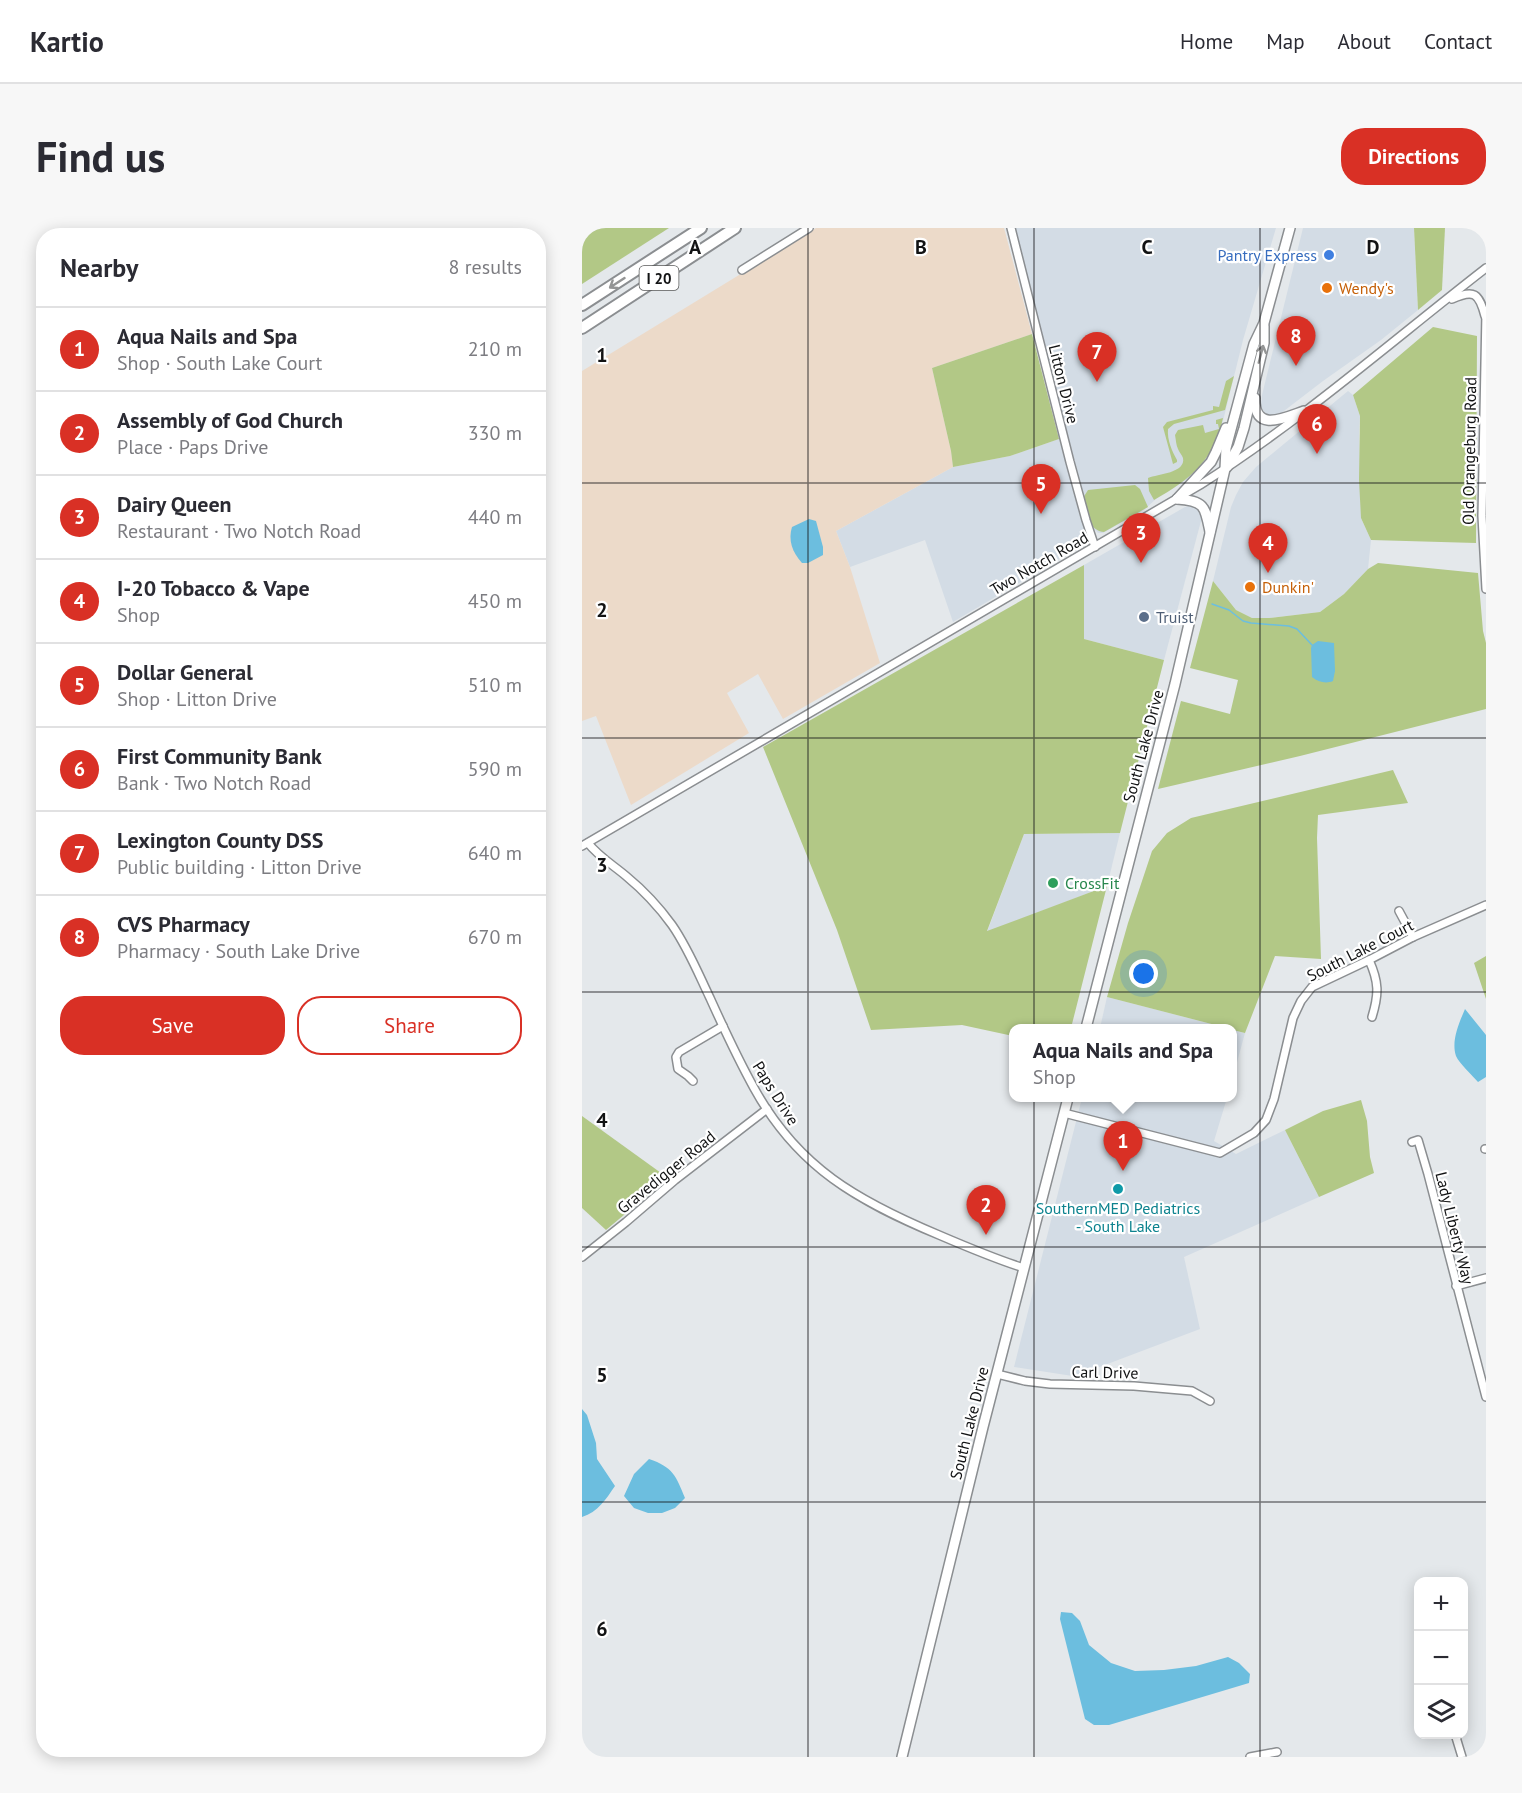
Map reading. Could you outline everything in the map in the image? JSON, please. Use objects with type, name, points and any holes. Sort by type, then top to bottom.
[{"type":"highway","name":"I 20","points":[[582,305],[701,228]]},
{"type":"highway","name":"I 20","points":[[582,328],[735,228]]},
{"type":"main road","name":"South Lake Drive","points":[[1087,1024],[1175,684],[1225,469],[1226,448],[1254,344],[1264,323],[1290,228]]},
{"type":"main road","name":"South Lake Drive","points":[[1225,469],[1238,447],[1244,428],[1264,343],[1264,323]]},
{"type":"main road","points":[[1255,378],[1254,405],[1261,418],[1278,420],[1304,411]]},
{"type":"main road","points":[[1177,499],[1211,462],[1228,423],[1236,412]]},
{"type":"main road","points":[[1177,499],[1201,504],[1206,514],[1210,535]]},
{"type":"main road","name":"South Lake Drive","points":[[902,1757],[1067,1102]]},
{"type":"street","points":[[742,270],[809,228]]},
{"type":"street","name":"Litton Drive","points":[[1011,228],[1070,462],[1095,547]]},
{"type":"street","name":"Two Notch Road","points":[[585,845],[1225,469],[1304,411],[1486,268]]},
{"type":"street","points":[[1441,303],[1466,293],[1474,294],[1480,299],[1486,320]]},
{"type":"street","name":"Old Orangeburg Road","points":[[1486,312],[1482,516],[1486,589]]},
{"type":"street","name":"Paps Drive","points":[[585,845],[638,886],[672,924],[767,1109],[781,1129],[813,1164],[850,1192],[898,1218],[1024,1268]]},
{"type":"street","name":"South Lake Court","points":[[1064,1113],[1220,1153],[1254,1133],[1266,1120],[1274,1100],[1293,1018],[1301,1001],[1312,987],[1413,937],[1486,905]]},
{"type":"street","points":[[1399,911],[1413,937]]},
{"type":"street","points":[[1369,960],[1374,971],[1378,994],[1372,1017]]},
{"type":"street","points":[[693,1081],[678,1069],[676,1057],[679,1052],[723,1026]]},
{"type":"street","name":"Gravedigger Road","points":[[582,1257],[675,1180],[767,1109]]},
{"type":"street","name":"Lady Liberty Way","points":[[1412,1142],[1418,1140],[1428,1174],[1486,1397]]},
{"type":"street","points":[[1456,1286],[1486,1278]]},
{"type":"street","name":"Carl Drive","points":[[997,1374],[1050,1384],[1134,1386],[1192,1391],[1210,1401]]},
{"type":"street","points":[[1457,1739],[1462,1757]]},
{"type":"street","points":[[1250,1757],[1277,1752]]},
{"type":"shaded area","points":[[816,228],[1004,228],[1032,334],[932,368],[953,467],[836,531],[850,567],[880,663],[783,719],[758,674],[727,693],[749,733],[631,805],[596,716],[582,721],[582,371]]},
{"type":"shaded area","points":[[1015,228],[1276,228],[1243,340],[1220,433],[1213,450],[1191,477],[1156,499],[1144,510],[1103,533],[1098,533],[1094,529],[1079,478]]},
{"type":"shaded area","points":[[1303,228],[1414,228],[1418,310],[1280,414],[1271,416],[1261,407],[1262,395]]},
{"type":"shaded area","points":[[1348,391],[1353,395],[1360,416],[1361,518],[1371,540],[1368,569],[1344,594],[1320,612],[1252,618],[1236,610],[1213,581],[1236,495],[1243,482],[1256,467]]},
{"type":"shaded area","points":[[1059,439],[1088,542],[953,622],[925,540],[850,567],[836,531],[953,467],[1010,456]]},
{"type":"shaded area","points":[[1191,506],[1199,510],[1202,515],[1201,521],[1164,660],[1084,639],[1084,565],[1185,507]]},
{"type":"shaded area","points":[[1120,833],[1107,886],[987,932],[1024,834]]},
{"type":"shaded area","points":[[1107,997],[1212,1024],[1101,1024]]},
{"type":"shaded area","points":[[1237,1031],[1245,1033],[1237,1062]]},
{"type":"shaded area","points":[[1081,1102],[1226,1102],[1214,1141],[1236,1154],[1285,1130],[1319,1197],[1184,1257],[1200,1329],[1081,1374],[1079,1377],[1014,1367]]},
{"type":"green space","points":[[589,228],[669,228],[582,284],[582,237]]},
{"type":"green space","points":[[1414,228],[1445,228],[1442,290],[1418,310]]},
{"type":"green space","points":[[1433,327],[1477,336],[1476,543],[1371,540],[1361,518],[1360,416],[1353,395]]},
{"type":"green space","points":[[1032,334],[1059,439],[1010,456],[953,467],[932,368]]},
{"type":"green space","points":[[1234,376],[1225,410],[1174,424],[1168,429],[1169,441],[1177,460],[1173,464],[1163,427],[1167,422],[1213,410],[1213,406],[1219,407],[1226,381]]},
{"type":"green space","points":[[1223,418],[1214,446],[1199,467],[1190,476],[1154,500],[1149,491],[1148,478],[1176,470],[1183,463],[1175,435],[1178,430],[1203,425],[1205,433],[1219,429],[1216,420]]},
{"type":"green space","points":[[1135,485],[1140,489],[1148,507],[1104,532],[1095,528],[1085,509],[1083,498],[1088,490]]},
{"type":"green space","points":[[1378,563],[1478,573],[1486,643],[1486,709],[1158,789],[1181,701],[1230,714],[1238,680],[1190,668],[1213,581],[1236,610],[1252,618],[1269,618],[1320,612],[1344,594],[1368,569]]},
{"type":"green space","points":[[1084,565],[1084,639],[1164,660],[1120,833],[1024,834],[987,931],[1107,886],[1072,1024],[1009,1024],[1009,1035],[962,1025],[871,1030],[837,930],[763,747]]},
{"type":"green space","points":[[1393,770],[1408,803],[1318,815],[1321,959],[1275,956],[1245,1033],[1237,1031],[1237,1024],[1212,1024],[1107,997],[1152,851],[1167,833],[1191,818]]},
{"type":"green space","points":[[1486,956],[1486,999],[1474,963]]},
{"type":"green space","points":[[1361,1100],[1367,1121],[1370,1157],[1374,1173],[1319,1197],[1285,1130],[1323,1111]]},
{"type":"green space","points":[[582,1116],[668,1178],[606,1230],[582,1208]]},
{"type":"water","points":[[809,519],[816,521],[823,555],[808,563],[802,563],[796,555],[790,537],[792,527]]},
{"type":"water","points":[[1318,641],[1334,643],[1333,681],[1322,682],[1312,677],[1311,648]]},
{"type":"water","points":[[1465,1009],[1486,1035],[1486,1077],[1478,1082],[1456,1056],[1454,1044],[1456,1032]]},
{"type":"water","points":[[582,1409],[587,1415],[596,1443],[597,1459],[615,1486],[597,1508],[582,1517]]},
{"type":"water","points":[[649,1459],[663,1465],[673,1473],[685,1498],[675,1508],[662,1513],[648,1513],[634,1508],[624,1496],[634,1474]]},
{"type":"water","points":[[1061,1612],[1072,1613],[1080,1621],[1089,1645],[1111,1663],[1135,1671],[1164,1670],[1196,1666],[1228,1657],[1239,1663],[1250,1674],[1249,1683],[1109,1725],[1094,1725],[1085,1719],[1060,1619]]},
{"type":"waterway","points":[[1212,604],[1229,610],[1243,621],[1297,629],[1312,645]]},
{"type":"place","name":"Pantry Express","points":[[1329,255]]},
{"type":"place","name":"Wendy's","points":[[1327,288]]},
{"type":"place","name":"CVS Pharmacy","points":[[1296,366]]},
{"type":"place","name":"Lexington County DSS","points":[[1097,382]]},
{"type":"place","name":"First Community Bank","points":[[1317,454]]},
{"type":"place","name":"Dollar General","points":[[1041,514]]},
{"type":"place","name":"Dairy Queen","points":[[1141,563]]},
{"type":"place","name":"I-20 Tobacco & Vape","points":[[1268,573]]},
{"type":"place","name":"Dunkin'","points":[[1250,587]]},
{"type":"place","name":"Truist","points":[[1144,617]]},
{"type":"place","name":"CrossFit","points":[[1053,883]]},
{"type":"place","name":"Aqua Nails and Spa","points":[[1123,1171]]},
{"type":"place","name":"SouthernMED Pediatrics - South Lake","points":[[1118,1189]]},
{"type":"place","name":"Assembly of God Church","points":[[986,1235]]}]
